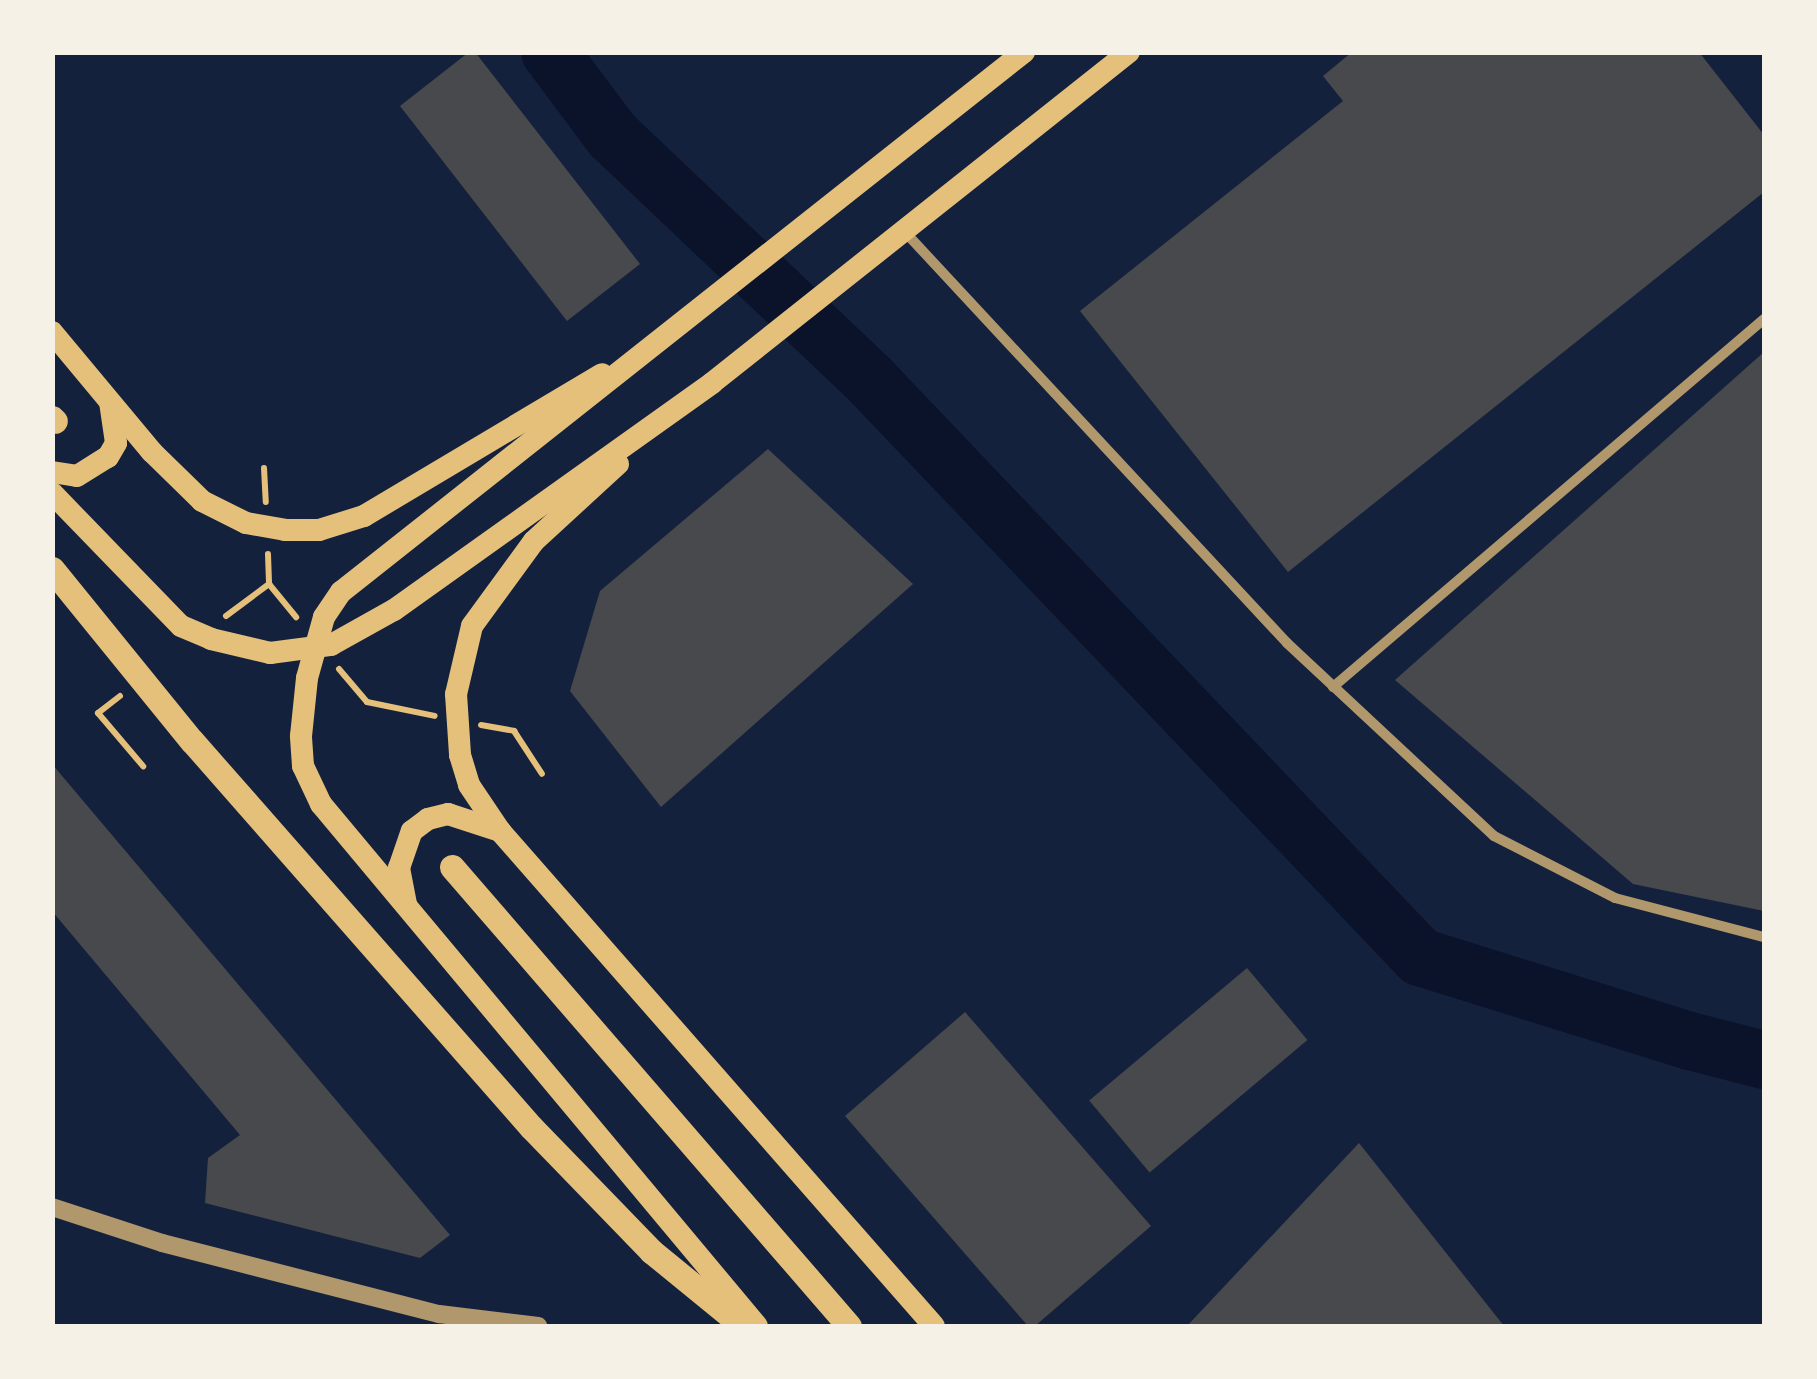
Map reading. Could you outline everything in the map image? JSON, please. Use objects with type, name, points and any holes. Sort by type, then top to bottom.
[{"type":"highway","points":[[52,569],[205,756],[518,1113],[651,1252],[743,1326]]},
{"type":"highway","points":[[452,867],[848,1326]]},
{"type":"main road","points":[[757,1326],[650,1192],[322,804],[303,766],[302,712],[321,639],[342,592],[1024,52]]},
{"type":"main road","points":[[52,494],[181,626],[211,639],[270,653],[321,639],[394,610],[712,383],[1129,52]]},
{"type":"main road","points":[[52,332],[152,452],[222,514],[286,530],[319,530],[364,516],[673,330]]},
{"type":"main road","points":[[712,383],[534,541],[472,626],[460,665],[457,733],[468,784],[500,831],[934,1326]]},
{"type":"main road","points":[[52,472],[77,476],[108,457],[116,442],[109,398]]},
{"type":"main road","points":[[408,909],[399,868],[412,831],[428,819],[448,814],[500,831]]},
{"type":"street","points":[[904,231],[1286,643],[1494,836],[1615,898],[1764,936]]},
{"type":"street","points":[[1333,686],[1764,319]]},
{"type":"street","points":[[52,1207],[162,1243],[440,1314],[538,1326]]},
{"type":"path","points":[[269,584],[321,639],[367,702],[440,717]]},
{"type":"path","points":[[98,713],[142,766]]},
{"type":"path","points":[[477,724],[514,731],[542,774]]},
{"type":"building","points":[[469,52],[475,52],[640,264],[567,321],[400,106]]},
{"type":"building","points":[[1352,52],[1699,52],[1764,135],[1764,192],[1288,572],[1080,311],[1343,101],[1323,76]]},
{"type":"building","points":[[1764,352],[1764,911],[1633,884],[1395,680]]},
{"type":"building","points":[[768,449],[913,584],[661,807],[570,691],[600,591]]},
{"type":"building","points":[[52,764],[450,1235],[420,1258],[205,1203],[208,1158],[240,1135],[52,911]]},
{"type":"building","points":[[1247,968],[1307,1040],[1150,1172],[1089,1100]]},
{"type":"building","points":[[965,1012],[1151,1226],[1035,1326],[1028,1326],[845,1116]]},
{"type":"building","points":[[1359,1143],[1504,1326],[1187,1326]]},
{"type":"waterway","points":[[550,52],[612,135],[871,381],[1420,957],[1690,1041],[1764,1060]]}]
